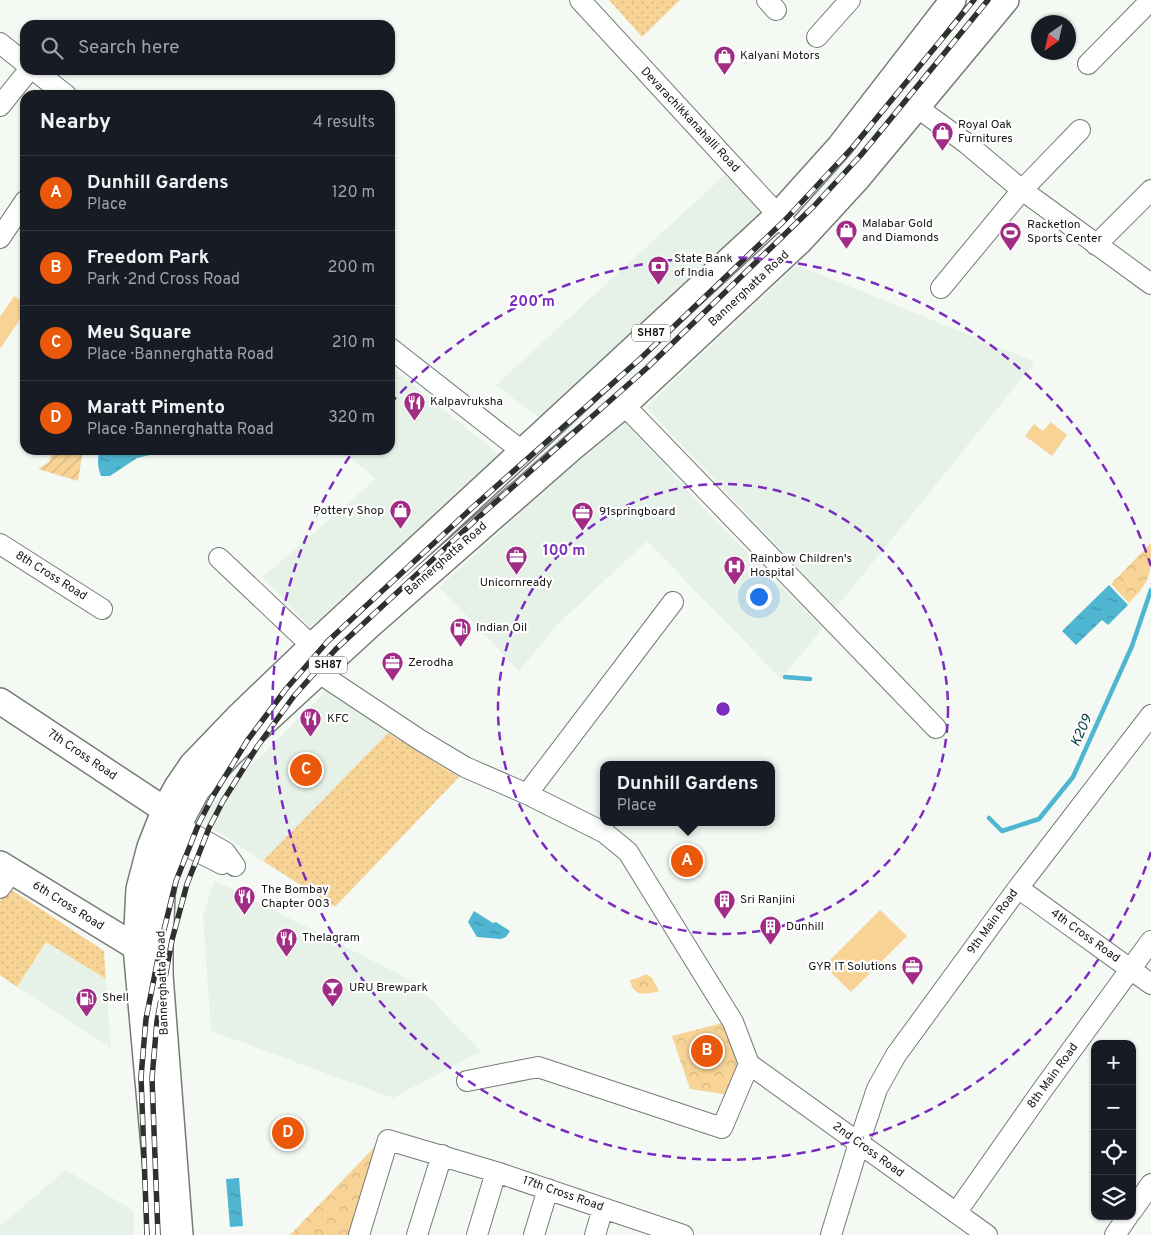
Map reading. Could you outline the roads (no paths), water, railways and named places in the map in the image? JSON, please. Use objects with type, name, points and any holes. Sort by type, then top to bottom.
[{"type":"main road","name":"Bannerghatta Road","points":[[180,1235],[160,976],[148,946],[162,894],[169,858],[175,824],[177,787],[192,765],[240,715],[312,646],[778,215],[840,146],[953,0]]},
{"type":"main road","name":"Bannerghatta Road","points":[[162,1235],[148,946],[139,888],[150,847],[175,824],[197,790],[230,754],[433,570],[573,447],[624,405],[800,241],[918,108],[1006,0]]},
{"type":"main road","name":"7th Cross Road","points":[[0,701],[175,824]]},
{"type":"main road","name":"6th Cross Road","points":[[4,874],[148,946]]},
{"type":"street","name":"Devarachikkanahalli Road","points":[[580,0],[800,241]]},
{"type":"street","points":[[816,37],[850,0]]},
{"type":"street","points":[[1088,64],[1150,1]]},
{"type":"street","points":[[0,43],[20,59]]},
{"type":"street","points":[[0,106],[25,75]]},
{"type":"street","points":[[40,75],[60,90]]},
{"type":"street","points":[[918,108],[966,143],[1022,190],[1151,284]]},
{"type":"street","points":[[941,288],[1022,190],[1080,130]]},
{"type":"street","points":[[1096,245],[1151,190]]},
{"type":"street","points":[[0,238],[20,208]]},
{"type":"street","points":[[395,352],[523,452]]},
{"type":"street","points":[[624,405],[936,728]]},
{"type":"street","name":"8th Cross Road","points":[[0,544],[102,609]]},
{"type":"street","points":[[219,558],[312,646]]},
{"type":"street","points":[[527,794],[673,602]]},
{"type":"street","points":[[319,673],[420,740],[465,767],[527,794],[605,833],[628,852],[732,1022],[749,1064],[722,1128],[538,1067],[467,1081]]},
{"type":"street","name":"9th Main Road","points":[[831,1235],[877,1089],[896,1055],[1018,888],[1151,715]]},
{"type":"street","name":"4th Cross Road","points":[[1018,888],[1151,984]]},
{"type":"street","name":"8th Main Road","points":[[956,1213],[1151,941]]},
{"type":"street","name":"2nd Cross Road","points":[[749,1064],[987,1235]]},
{"type":"street","name":"17th Cross Road","points":[[359,1235],[388,1140],[548,1189],[603,1208],[650,1230],[683,1235]]},
{"type":"street","points":[[417,1235],[442,1155]]},
{"type":"street","points":[[477,1235],[496,1172]]},
{"type":"street","points":[[1136,1205],[1151,1184]]},
{"type":"street","points":[[534,1235],[548,1189]]},
{"type":"street","points":[[595,1235],[603,1208]]},
{"type":"street","points":[[1115,1235],[1125,1220]]},
{"type":"water","points":[[150,455],[137,458],[110,476],[101,476],[98,456]]},
{"type":"water","points":[[1109,585],[1128,605],[1108,625],[1102,620],[1076,645],[1062,631]]},
{"type":"water","points":[[474,911],[510,931],[506,937],[501,939],[477,937],[468,922]]},
{"type":"water","points":[[239,1178],[243,1226],[230,1227],[226,1179]]},
{"type":"waterway","name":"K209","points":[[989,818],[1002,831],[1039,819],[1073,777],[1132,646],[1151,590]]},
{"type":"waterway","name":"K209","points":[[785,677],[810,679]]},
{"type":"railway","points":[[147,1235],[141,1077],[146,1019],[162,938],[176,881],[199,823],[213,796],[247,741],[286,689],[328,641],[473,507],[640,359],[785,220],[852,148],[974,0]]},
{"type":"railway","points":[[158,1235],[152,1078],[157,1021],[172,940],[187,884],[209,828],[223,801],[257,747],[294,696],[336,649],[481,515],[648,367],[814,206],[861,155],[988,0]]},
{"type":"place","name":"Kalyani Motors","points":[[724,75]]},
{"type":"place","name":"Royal Oak Furnitures","points":[[942,151]]},
{"type":"place","name":"Malabar Gold and Diamonds","points":[[846,250]]},
{"type":"place","name":"Racketlon Sports Center","points":[[1011,251]]},
{"type":"place","name":"State Bank of India","points":[[658,285]]},
{"type":"place","name":"Kalpavruksha","points":[[414,421]]},
{"type":"place","name":"Pottery Shop","points":[[400,530]]},
{"type":"place","name":"91springboard","points":[[583,531]]},
{"type":"place","name":"Unicornready","points":[[516,575]]},
{"type":"place","name":"Rainbow Children's Hospital","points":[[734,585]]},
{"type":"place","name":"Indian Oil","points":[[460,647]]},
{"type":"place","name":"Zerodha","points":[[392,682]]},
{"type":"place","name":"KFC","points":[[311,738]]},
{"type":"place","name":"Meu Square","points":[[306,770]]},
{"type":"place","name":"Dunhill Gardens","points":[[687,861]]},
{"type":"place","name":"The Bombay Chapter 003","points":[[245,916]]},
{"type":"place","name":"Sri Ranjini","points":[[724,919]]},
{"type":"place","name":"Dunhill","points":[[770,946]]},
{"type":"place","name":"Thelagram","points":[[286,957]]},
{"type":"place","name":"GYR IT Solutions","points":[[913,986]]},
{"type":"place","name":"URU Brewpark","points":[[333,1007]]},
{"type":"place","name":"Shell","points":[[86,1017]]},
{"type":"place","name":"Freedom Park","points":[[707,1051]]},
{"type":"place","name":"Maratt Pimento","points":[[288,1133]]}]
